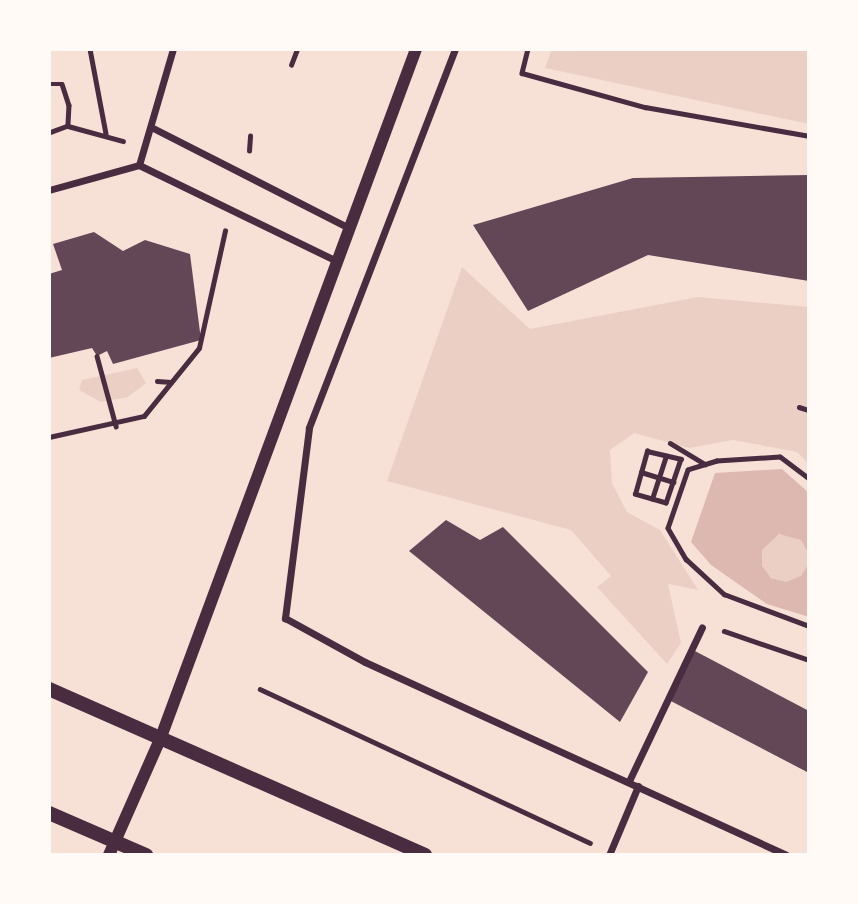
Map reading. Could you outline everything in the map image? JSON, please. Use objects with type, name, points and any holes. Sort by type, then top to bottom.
[{"type":"main road","points":[[49,689],[425,855]]},
{"type":"main road","points":[[49,813],[112,848],[146,855]]},
{"type":"street","points":[[139,165],[173,49]]},
{"type":"street","points":[[112,848],[161,737],[416,49]]},
{"type":"street","points":[[455,49],[309,428],[285,618],[365,662],[786,855]]},
{"type":"street","points":[[150,127],[349,228]]},
{"type":"street","points":[[49,190],[139,165],[337,261]]},
{"type":"street","points":[[629,781],[702,627]]},
{"type":"street","points":[[609,854],[638,786]]},
{"type":"path","points":[[90,49],[106,134]]},
{"type":"path","points":[[291,65],[297,49]]},
{"type":"path","points":[[528,49],[522,73],[645,107],[809,136]]},
{"type":"path","points":[[49,84],[62,84],[68,126]]},
{"type":"path","points":[[49,133],[68,126],[106,134],[144,148]]},
{"type":"path","points":[[49,437],[116,426],[144,416],[199,348],[233,211]]},
{"type":"path","points":[[97,356],[116,426]]},
{"type":"path","points":[[157,381],[171,382]]},
{"type":"path","points":[[799,407],[809,410]]},
{"type":"path","points":[[670,443],[706,465]]},
{"type":"path","points":[[667,500],[681,459],[647,451],[635,494],[667,500],[675,509]]},
{"type":"path","points":[[652,499],[666,456]]},
{"type":"path","points":[[809,479],[780,457],[706,465],[688,470],[668,528],[686,559],[724,594],[809,626]]},
{"type":"path","points":[[641,472],[674,482]]},
{"type":"path","points":[[702,627],[809,660]]},
{"type":"path","points":[[260,689],[609,854]]},
{"type":"shaded area","points":[[552,49],[809,49],[809,124],[545,68]]},
{"type":"shaded area","points":[[462,267],[530,329],[698,297],[809,307],[809,464],[797,452],[733,440],[689,448],[634,433],[610,450],[612,483],[627,512],[660,530],[698,590],[668,584],[681,643],[667,664],[597,587],[611,576],[571,530],[387,481]]},
{"type":"shaded area","points":[[137,368],[146,383],[128,397],[101,402],[79,390],[82,380]]},
{"type":"shaded area","points":[[782,469],[809,493],[809,554],[801,540],[779,534],[762,550],[762,566],[771,578],[786,582],[801,576],[809,563],[809,617],[767,604],[711,565],[691,542],[715,473]]},
{"type":"shaded area","points":[[785,534],[802,541],[809,558],[802,575],[785,582],[768,575],[761,558],[768,541]]},
{"type":"building","points":[[809,175],[809,281],[648,255],[528,311],[473,225],[633,178]]},
{"type":"building","points":[[94,232],[123,251],[145,240],[190,254],[201,340],[113,364],[107,351],[97,356],[92,348],[49,358],[49,274],[62,270],[53,244]]},
{"type":"building","points":[[446,520],[480,540],[503,527],[648,672],[620,722],[409,551]]},
{"type":"building","points":[[693,650],[809,711],[809,773],[667,699]]}]
